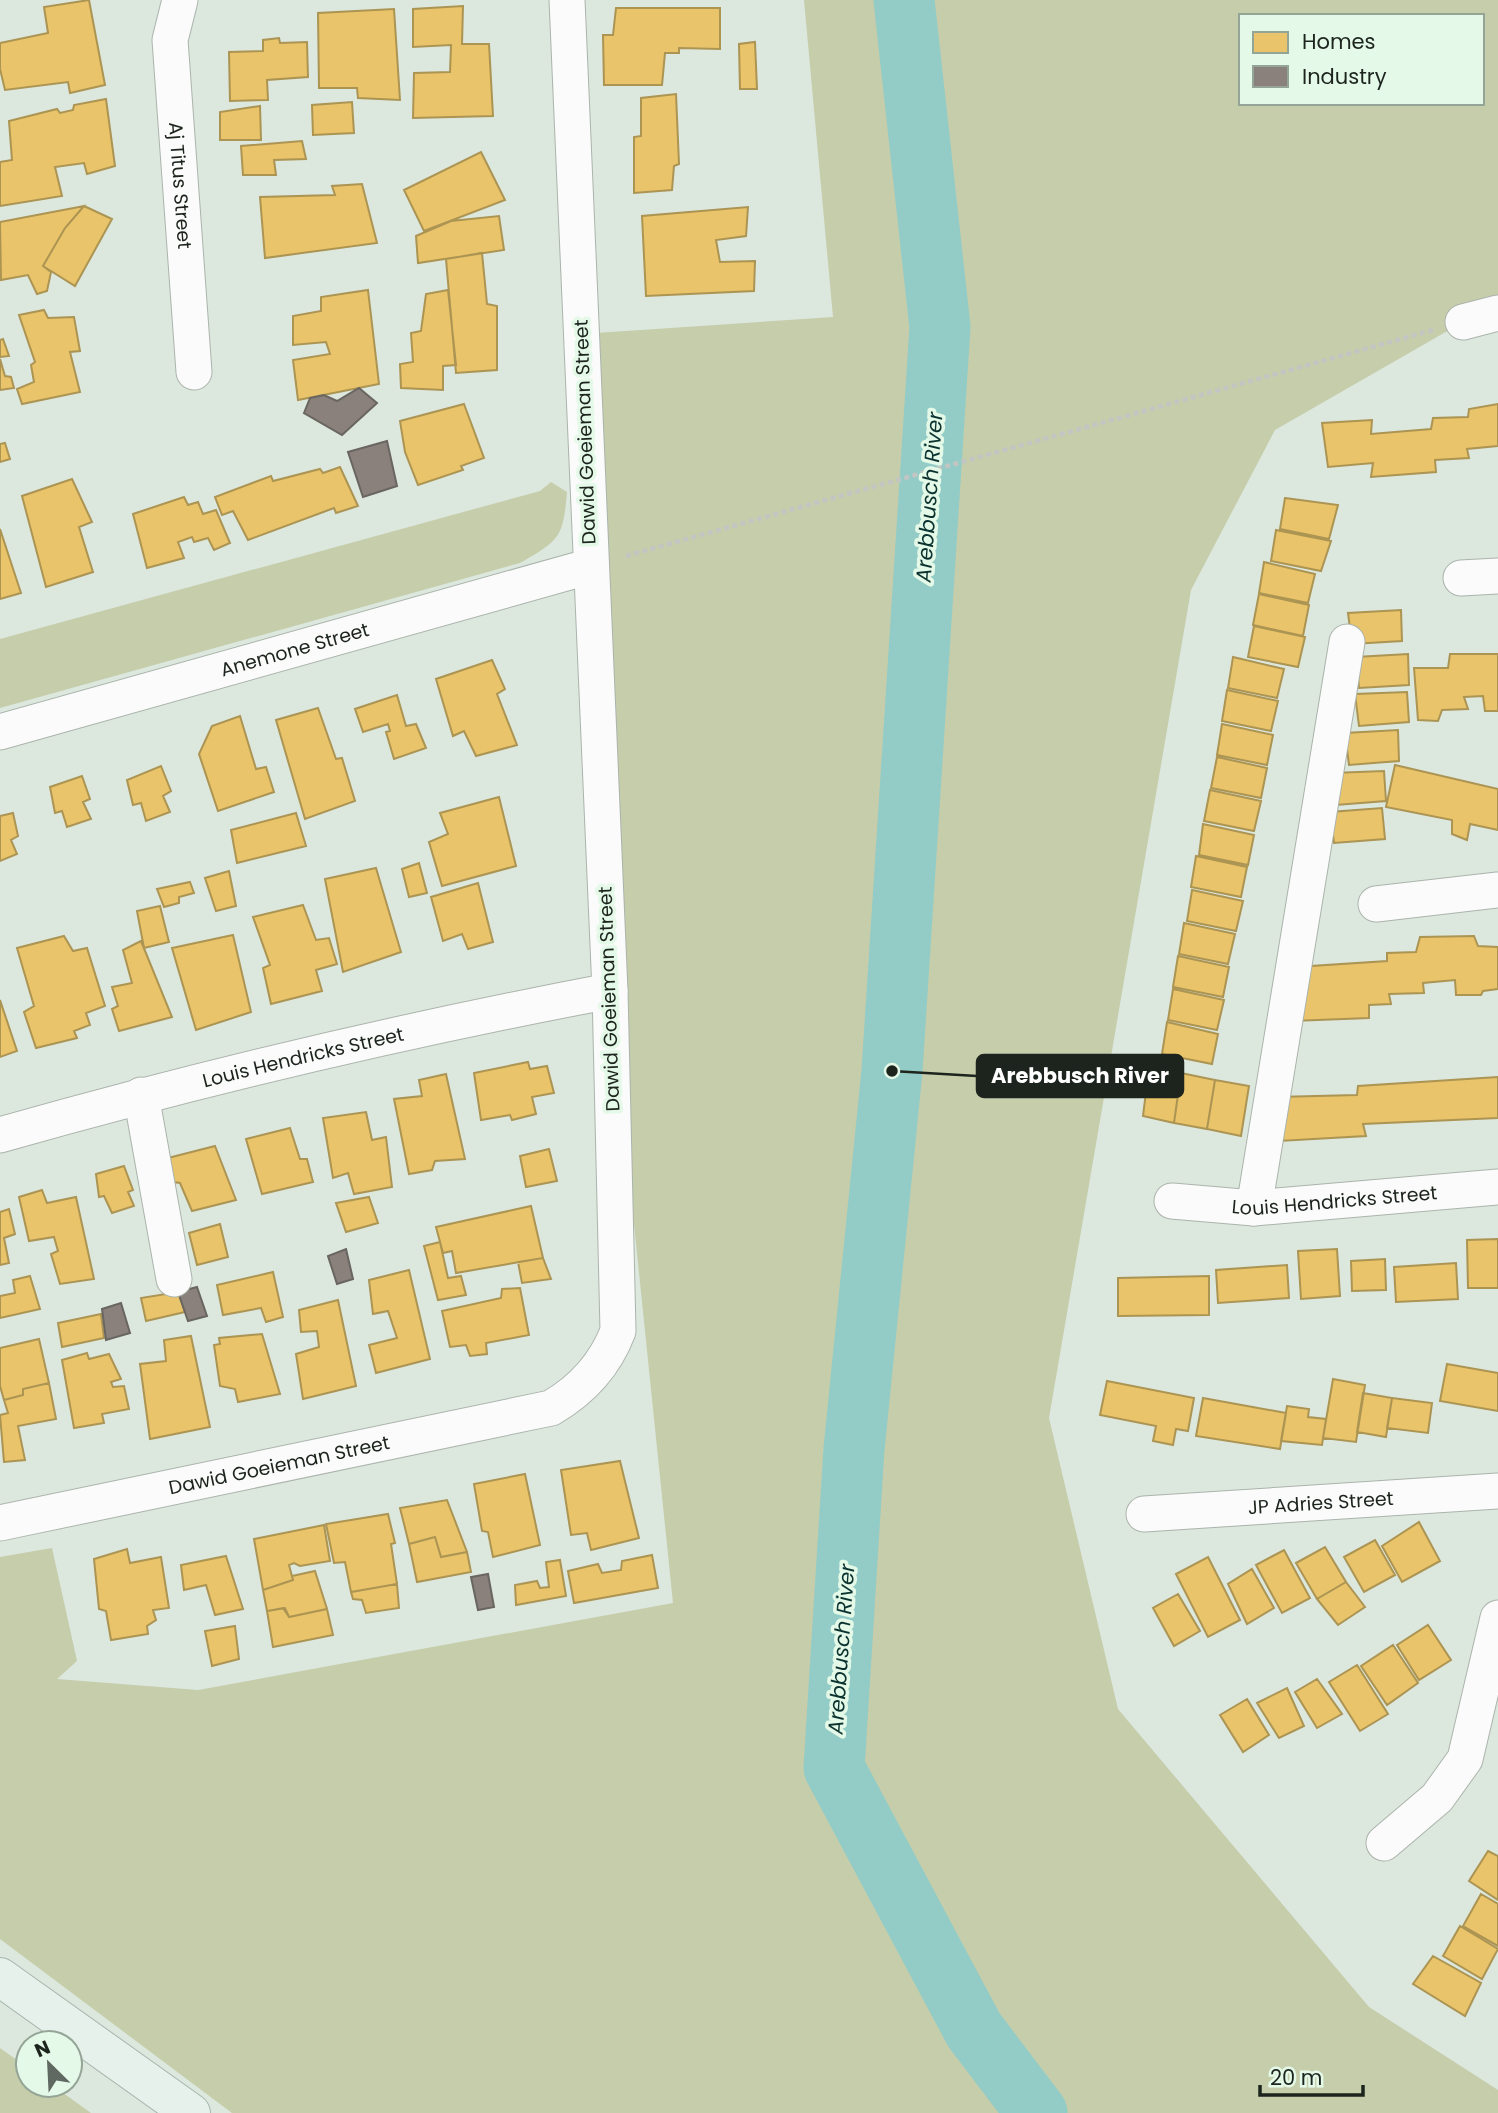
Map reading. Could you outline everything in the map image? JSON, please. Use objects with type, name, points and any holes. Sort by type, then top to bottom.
[{"type":"main road","points":[[0,1977],[191,2113]]},
{"type":"street","name":"Aj Titus Street","points":[[180,0],[170,40],[194,372]]},
{"type":"street","name":"Dawid Goeieman Street","points":[[0,1523],[519,1417],[551,1408],[575,1394],[610,1351],[618,1331],[610,991],[567,0]]},
{"type":"street","points":[[1463,322],[1498,313]]},
{"type":"street","name":"Anemone Street","points":[[0,732],[591,566]]},
{"type":"street","points":[[1461,578],[1498,576]]},
{"type":"street","points":[[1254,1208],[1347,642]]},
{"type":"street","points":[[1376,905],[1498,890]]},
{"type":"street","name":"Louis Hendricks Street","points":[[0,1135],[141,1095],[396,1035],[610,991]]},
{"type":"street","points":[[141,1095],[174,1279]]},
{"type":"street","name":"Louis Hendricks Street","points":[[1172,1201],[1254,1208],[1498,1187]]},
{"type":"street","name":"JP Adries Street","points":[[1144,1514],[1498,1491]]},
{"type":"street","points":[[1384,1843],[1437,1798],[1465,1759],[1498,1618]]},
{"type":"path","points":[[591,566],[1463,322]]},
{"type":"green space","points":[[804,0],[1498,0],[1498,313],[1463,322],[1275,430],[1191,590],[1049,1418],[1118,1709],[1369,2007],[1498,2090],[1498,2113],[232,2113],[0,1939],[0,1557],[52,1548],[77,1661],[57,1679],[198,1690],[673,1603],[610,991],[581,334],[833,317]]},
{"type":"green space","points":[[551,482],[567,492],[561,529],[544,549],[520,563],[0,708],[0,639],[540,491]]},
{"type":"green space","points":[[0,2048],[14,2058],[14,2099],[72,2099],[91,2113],[0,2113]]},
{"type":"building: Homes","points":[[89,0],[105,85],[70,93],[68,82],[5,90],[0,69],[0,43],[48,33],[44,7]]},
{"type":"building: Homes","points":[[463,6],[462,44],[489,44],[493,116],[413,118],[414,73],[450,72],[451,45],[413,47],[413,9]]},
{"type":"building: Homes","points":[[616,8],[720,8],[720,49],[679,48],[679,53],[665,53],[662,85],[604,85],[603,35],[613,35]]},
{"type":"building: Homes","points":[[394,9],[400,100],[358,98],[357,88],[319,88],[318,13]]},
{"type":"building: Homes","points":[[279,38],[280,43],[307,42],[308,77],[267,80],[268,100],[230,101],[229,52],[263,51],[263,40]]},
{"type":"building: Homes","points":[[755,42],[757,89],[740,89],[739,44]]},
{"type":"building: Homes","points":[[676,94],[679,164],[674,166],[672,190],[634,193],[634,137],[641,136],[641,98]]},
{"type":"building: Homes","points":[[106,99],[115,166],[87,174],[84,163],[55,167],[62,196],[0,206],[0,162],[12,160],[9,121],[57,109],[60,113],[73,110],[74,105]]},
{"type":"building: Homes","points":[[352,102],[354,133],[313,135],[312,105]]},
{"type":"building: Homes","points":[[260,106],[261,140],[220,140],[220,112]]},
{"type":"building: Homes","points":[[302,141],[306,159],[274,160],[276,175],[243,175],[241,146]]},
{"type":"building: Homes","points":[[481,152],[505,200],[424,231],[404,190]]},
{"type":"building: Homes","points":[[362,184],[377,243],[265,258],[260,197],[335,195],[332,186]]},
{"type":"building: Homes","points":[[84,206],[112,219],[75,286],[43,266],[65,228]]},
{"type":"building: Homes","points":[[84,206],[65,228],[43,266],[51,272],[47,291],[37,294],[28,275],[1,280],[0,222]]},
{"type":"building: Homes","points":[[748,207],[746,236],[716,240],[720,262],[755,261],[754,291],[646,296],[642,216]]},
{"type":"building: Homes","points":[[499,216],[504,250],[418,263],[416,236],[451,221]]},
{"type":"building: Homes","points":[[482,253],[487,304],[497,306],[497,370],[456,373],[446,259]]},
{"type":"building: Homes","points":[[368,290],[379,384],[298,400],[293,360],[330,354],[326,342],[293,345],[293,316],[321,311],[321,297]]},
{"type":"building: Homes","points":[[448,290],[456,365],[443,366],[443,390],[401,388],[400,364],[413,362],[411,333],[421,331],[426,294]]},
{"type":"building: Homes","points":[[44,310],[48,318],[74,317],[80,351],[70,352],[80,392],[22,404],[17,389],[34,382],[31,365],[35,362],[19,315]]},
{"type":"building: Homes","points":[[3,339],[9,356],[0,357],[0,340]]},
{"type":"building: Homes","points":[[0,359],[5,376],[11,377],[14,388],[0,390]]},
{"type":"building: Homes","points":[[464,404],[484,458],[461,466],[463,470],[418,485],[405,452],[400,421]]},
{"type":"building: Homes","points":[[1498,404],[1498,446],[1467,449],[1469,458],[1435,460],[1436,472],[1371,477],[1373,463],[1328,467],[1322,423],[1372,420],[1371,434],[1431,429],[1433,418],[1468,417],[1469,409]]},
{"type":"building: Homes","points":[[5,443],[10,459],[0,462],[0,444]]},
{"type":"building: Homes","points":[[340,467],[358,506],[336,513],[334,508],[248,540],[233,511],[222,515],[215,497],[271,476],[273,481],[320,469],[323,473]]},
{"type":"building: Homes","points":[[72,479],[92,522],[79,527],[93,572],[46,587],[22,496]]},
{"type":"building: Homes","points":[[184,497],[188,505],[198,502],[203,514],[216,510],[230,543],[214,550],[208,538],[194,542],[192,537],[178,542],[184,558],[147,568],[133,514]]},
{"type":"building: Homes","points":[[1285,498],[1338,505],[1329,539],[1280,529]]},
{"type":"building: Homes","points":[[0,529],[21,593],[0,599]]},
{"type":"building: Homes","points":[[1276,530],[1331,541],[1321,571],[1271,561]]},
{"type":"building: Homes","points":[[1264,562],[1315,574],[1308,603],[1259,593]]},
{"type":"building: Homes","points":[[1259,594],[1309,605],[1303,636],[1253,625]]},
{"type":"building: Homes","points":[[1401,610],[1402,641],[1352,644],[1348,613]]},
{"type":"building: Homes","points":[[1254,626],[1305,637],[1298,667],[1248,657]]},
{"type":"building: Homes","points":[[1408,654],[1409,685],[1359,688],[1356,657]]},
{"type":"building: Homes","points":[[1450,654],[1498,654],[1498,711],[1485,711],[1483,696],[1464,697],[1468,709],[1442,710],[1438,721],[1418,720],[1414,668],[1448,668]]},
{"type":"building: Homes","points":[[1233,657],[1284,669],[1277,698],[1228,688]]},
{"type":"building: Homes","points":[[492,660],[505,689],[497,694],[517,745],[476,756],[464,731],[453,736],[436,679]]},
{"type":"building: Homes","points":[[1227,690],[1278,701],[1271,731],[1222,721]]},
{"type":"building: Homes","points":[[1407,692],[1409,722],[1359,726],[1355,694]]},
{"type":"building: Homes","points":[[397,695],[406,726],[416,724],[426,748],[394,759],[386,732],[390,731],[388,724],[363,732],[355,709]]},
{"type":"building: Homes","points":[[318,708],[336,759],[342,758],[355,801],[305,819],[276,720]]},
{"type":"building: Homes","points":[[240,716],[256,769],[266,767],[274,792],[218,811],[199,754],[212,726]]},
{"type":"building: Homes","points":[[1222,724],[1273,735],[1267,765],[1217,755]]},
{"type":"building: Homes","points":[[1398,730],[1399,761],[1349,765],[1345,733]]},
{"type":"building: Homes","points":[[1217,757],[1267,768],[1261,798],[1211,788]]},
{"type":"building: Homes","points":[[1395,765],[1498,789],[1498,830],[1470,824],[1467,840],[1452,834],[1452,820],[1386,807]]},
{"type":"building: Homes","points":[[161,766],[171,791],[163,796],[170,812],[146,821],[141,803],[133,805],[127,780]]},
{"type":"building: Homes","points":[[1384,771],[1386,801],[1336,805],[1332,773]]},
{"type":"building: Homes","points":[[82,776],[90,799],[83,802],[91,819],[67,827],[62,811],[55,813],[50,787]]},
{"type":"building: Homes","points":[[1210,790],[1261,801],[1254,831],[1204,821]]},
{"type":"building: Homes","points":[[499,797],[516,866],[442,886],[429,842],[448,834],[440,813]]},
{"type":"building: Homes","points":[[1382,808],[1385,839],[1334,843],[1330,812]]},
{"type":"building: Homes","points":[[13,813],[18,836],[11,840],[17,854],[0,861],[0,816]]},
{"type":"building: Homes","points":[[296,813],[306,846],[237,863],[231,830]]},
{"type":"building: Homes","points":[[1203,824],[1254,835],[1248,865],[1199,855]]},
{"type":"building: Homes","points":[[1196,856],[1247,867],[1241,897],[1191,887]]},
{"type":"building: Homes","points":[[419,863],[427,893],[409,897],[402,869]]},
{"type":"building: Homes","points":[[376,868],[401,952],[343,972],[325,879]]},
{"type":"building: Homes","points":[[229,871],[236,906],[216,911],[205,878]]},
{"type":"building: Homes","points":[[190,882],[194,893],[179,897],[179,903],[164,907],[157,889]]},
{"type":"building: Homes","points":[[478,883],[493,942],[468,949],[462,934],[443,941],[431,897]]},
{"type":"building: Homes","points":[[1192,890],[1243,901],[1236,931],[1187,921]]},
{"type":"building: Homes","points":[[303,905],[316,940],[329,938],[337,964],[316,970],[322,991],[271,1004],[263,968],[270,965],[253,917]]},
{"type":"building: Homes","points":[[160,906],[169,942],[144,948],[137,911]]},
{"type":"building: Homes","points":[[1184,923],[1235,934],[1228,964],[1179,954]]},
{"type":"building: Homes","points":[[233,935],[251,1012],[196,1030],[172,948]]},
{"type":"building: Homes","points":[[64,936],[73,951],[87,948],[105,1006],[86,1013],[90,1025],[74,1031],[77,1038],[36,1048],[24,1012],[34,1006],[17,948]]},
{"type":"building: Homes","points":[[1474,936],[1478,946],[1498,947],[1498,989],[1483,991],[1481,995],[1456,995],[1455,980],[1423,983],[1424,993],[1389,994],[1391,1004],[1369,1005],[1369,1018],[1292,1021],[1296,967],[1387,961],[1387,953],[1416,952],[1420,937]]},
{"type":"building: Homes","points":[[141,941],[172,1017],[119,1031],[112,1009],[118,1006],[112,987],[132,983],[123,950]]},
{"type":"building: Homes","points":[[1178,956],[1229,967],[1223,997],[1173,987]]},
{"type":"building: Homes","points":[[1173,989],[1224,1000],[1217,1030],[1168,1020]]},
{"type":"building: Homes","points":[[0,1000],[17,1051],[0,1057]]},
{"type":"building: Homes","points":[[1167,1022],[1218,1034],[1212,1064],[1162,1054]]},
{"type":"building: Homes","points":[[528,1062],[530,1069],[547,1066],[554,1093],[532,1097],[536,1114],[512,1120],[510,1115],[481,1120],[474,1073]]},
{"type":"building: Homes","points":[[1149,1068],[1181,1073],[1174,1123],[1143,1116]]},
{"type":"building: Homes","points":[[1181,1073],[1215,1080],[1207,1129],[1174,1123]]},
{"type":"building: Homes","points":[[446,1074],[465,1159],[435,1161],[432,1170],[409,1174],[394,1099],[422,1096],[419,1080]]},
{"type":"building: Homes","points":[[1498,1077],[1498,1118],[1363,1124],[1366,1136],[1279,1141],[1276,1097],[1357,1095],[1358,1086]]},
{"type":"building: Homes","points":[[1215,1080],[1249,1086],[1241,1136],[1207,1129]]},
{"type":"building: Homes","points":[[366,1112],[372,1140],[386,1137],[392,1187],[354,1194],[348,1173],[333,1178],[323,1118]]},
{"type":"building: Homes","points":[[290,1128],[300,1159],[307,1159],[313,1182],[262,1194],[246,1139]]},
{"type":"building: Homes","points":[[215,1146],[236,1200],[192,1211],[180,1183],[173,1182],[168,1158]]},
{"type":"building: Homes","points":[[549,1149],[557,1181],[526,1187],[520,1156]]},
{"type":"building: Homes","points":[[124,1166],[133,1190],[128,1192],[134,1206],[112,1213],[104,1196],[99,1197],[96,1174]]},
{"type":"building: Homes","points":[[42,1190],[47,1203],[76,1197],[94,1279],[60,1284],[51,1254],[58,1251],[54,1237],[29,1241],[19,1197]]},
{"type":"building: Homes","points":[[369,1197],[378,1223],[346,1232],[336,1203]]},
{"type":"building: Homes","points":[[531,1206],[543,1258],[456,1273],[452,1251],[443,1253],[436,1227]]},
{"type":"building: Homes","points":[[9,1209],[15,1234],[4,1238],[9,1263],[0,1265],[0,1212]]},
{"type":"building: Homes","points":[[220,1224],[228,1257],[197,1265],[189,1233]]},
{"type":"building: Homes","points":[[1498,1239],[1498,1288],[1468,1288],[1467,1240]]},
{"type":"building: Homes","points":[[440,1242],[448,1278],[461,1276],[466,1295],[438,1300],[424,1246]]},
{"type":"building: Homes","points":[[1337,1249],[1340,1296],[1301,1299],[1298,1251]]},
{"type":"building: Homes","points":[[543,1258],[551,1279],[522,1283],[518,1262]]},
{"type":"building: Homes","points":[[1385,1259],[1386,1290],[1352,1291],[1351,1261]]},
{"type":"building: Homes","points":[[1456,1263],[1458,1299],[1396,1302],[1394,1267]]},
{"type":"building: Homes","points":[[1287,1265],[1289,1298],[1218,1303],[1216,1270]]},
{"type":"building: Homes","points":[[409,1270],[430,1359],[376,1373],[369,1345],[397,1338],[388,1311],[373,1314],[369,1280]]},
{"type":"building: Homes","points":[[273,1272],[283,1317],[266,1322],[261,1308],[223,1315],[217,1285]]},
{"type":"building: Homes","points":[[30,1276],[40,1309],[0,1318],[0,1296],[15,1293],[13,1280]]},
{"type":"building: Homes","points":[[1209,1276],[1209,1315],[1118,1316],[1118,1278]]},
{"type":"building: Homes","points":[[520,1288],[529,1335],[486,1343],[487,1354],[470,1356],[466,1345],[450,1347],[442,1311],[501,1298],[502,1289]]},
{"type":"building: Homes","points":[[178,1292],[185,1312],[146,1321],[141,1298]]},
{"type":"building: Homes","points":[[338,1300],[356,1386],[303,1399],[296,1354],[319,1347],[317,1331],[301,1332],[299,1310]]},
{"type":"building: Homes","points":[[101,1314],[104,1338],[62,1347],[58,1323]]},
{"type":"building: Homes","points":[[262,1334],[280,1394],[238,1402],[235,1389],[220,1386],[214,1345],[220,1344],[219,1338]]},
{"type":"building: Homes","points":[[191,1336],[210,1427],[150,1439],[140,1364],[166,1361],[164,1340]]},
{"type":"building: Homes","points":[[39,1339],[49,1383],[23,1389],[23,1395],[4,1400],[0,1386],[0,1348]]},
{"type":"building: Homes","points":[[87,1353],[89,1359],[109,1354],[121,1379],[111,1382],[113,1387],[124,1386],[129,1409],[102,1414],[104,1423],[74,1428],[62,1360]]},
{"type":"building: Homes","points":[[1447,1364],[1498,1373],[1498,1411],[1440,1401]]},
{"type":"building: Homes","points":[[1333,1379],[1365,1385],[1356,1442],[1323,1438]]},
{"type":"building: Homes","points":[[1107,1381],[1194,1398],[1188,1431],[1176,1429],[1173,1445],[1153,1441],[1156,1426],[1100,1415]]},
{"type":"building: Homes","points":[[49,1383],[56,1419],[18,1426],[25,1460],[4,1462],[0,1415],[8,1413],[4,1400],[23,1395],[23,1389]]},
{"type":"building: Homes","points":[[1363,1393],[1392,1398],[1386,1437],[1357,1432]]},
{"type":"building: Homes","points":[[1203,1398],[1286,1413],[1280,1449],[1196,1436]]},
{"type":"building: Homes","points":[[1392,1398],[1432,1403],[1428,1433],[1387,1428]]},
{"type":"building: Homes","points":[[1287,1406],[1309,1409],[1308,1417],[1326,1419],[1322,1445],[1281,1441]]},
{"type":"building: Homes","points":[[620,1461],[639,1538],[591,1550],[587,1533],[571,1535],[561,1470]]},
{"type":"building: Homes","points":[[525,1474],[540,1545],[493,1557],[488,1532],[482,1531],[474,1484]]},
{"type":"building: Homes","points":[[447,1500],[467,1552],[441,1557],[435,1537],[409,1544],[400,1508]]},
{"type":"building: Homes","points":[[388,1514],[395,1543],[391,1544],[397,1584],[351,1592],[345,1562],[334,1563],[326,1524]]},
{"type":"building: Homes","points":[[1419,1522],[1440,1561],[1402,1582],[1382,1546]]},
{"type":"building: Homes","points":[[324,1525],[330,1561],[289,1565],[293,1580],[263,1590],[254,1539]]},
{"type":"building: Homes","points":[[435,1537],[441,1557],[467,1552],[471,1572],[417,1582],[409,1544]]},
{"type":"building: Homes","points":[[1375,1540],[1395,1575],[1364,1592],[1344,1557]]},
{"type":"building: Homes","points":[[1325,1547],[1346,1582],[1317,1599],[1296,1563]]},
{"type":"building: Homes","points":[[127,1549],[130,1563],[161,1557],[169,1608],[153,1610],[156,1620],[147,1626],[148,1634],[111,1640],[106,1611],[99,1609],[94,1559]]},
{"type":"building: Homes","points":[[1284,1550],[1310,1598],[1282,1613],[1256,1565]]},
{"type":"building: Homes","points":[[652,1555],[658,1588],[574,1603],[568,1571],[598,1564],[602,1573],[621,1570],[622,1561]]},
{"type":"building: Homes","points":[[226,1556],[243,1609],[215,1615],[206,1585],[184,1590],[181,1565]]},
{"type":"building: Homes","points":[[1208,1557],[1240,1620],[1208,1637],[1176,1574]]},
{"type":"building: Homes","points":[[560,1560],[566,1596],[516,1605],[515,1585],[537,1581],[540,1588],[549,1587],[546,1562]]},
{"type":"building: Homes","points":[[1252,1569],[1274,1608],[1247,1624],[1228,1584]]},
{"type":"building: Homes","points":[[315,1571],[327,1609],[289,1617],[285,1608],[267,1611],[263,1590],[293,1580],[292,1576]]},
{"type":"building: Homes","points":[[1346,1582],[1365,1607],[1338,1625],[1317,1599]]},
{"type":"building: Homes","points":[[397,1584],[399,1608],[366,1613],[362,1600],[353,1599],[351,1592]]},
{"type":"building: Homes","points":[[1178,1594],[1200,1631],[1174,1646],[1153,1608]]},
{"type":"building: Homes","points":[[283,1608],[289,1617],[327,1609],[333,1635],[273,1647],[267,1611]]},
{"type":"building: Homes","points":[[1428,1625],[1451,1660],[1419,1680],[1397,1645]]},
{"type":"building: Homes","points":[[235,1626],[239,1659],[212,1666],[205,1631]]},
{"type":"building: Homes","points":[[1393,1645],[1418,1683],[1387,1705],[1361,1666]]},
{"type":"building: Homes","points":[[1357,1665],[1388,1714],[1360,1731],[1329,1682]]},
{"type":"building: Homes","points":[[1317,1679],[1342,1714],[1317,1728],[1295,1692]]},
{"type":"building: Homes","points":[[1287,1688],[1304,1726],[1279,1738],[1257,1703]]},
{"type":"building: Homes","points":[[1247,1699],[1269,1735],[1243,1752],[1220,1715]]},
{"type":"building: Homes","points":[[1488,1851],[1498,1856],[1498,1900],[1469,1881]]},
{"type":"building: Homes","points":[[1481,1894],[1498,1904],[1498,1946],[1463,1926]]},
{"type":"building: Homes","points":[[1460,1926],[1498,1949],[1482,1979],[1443,1956]]},
{"type":"building: Homes","points":[[1433,1956],[1481,1983],[1465,2016],[1413,1984]]},
{"type":"building: Industry","points":[[359,388],[377,403],[342,435],[304,413],[310,398],[324,395],[337,401]]},
{"type":"building: Industry","points":[[387,441],[397,486],[363,497],[348,452]]},
{"type":"building: Industry","points":[[346,1249],[353,1279],[337,1284],[328,1256]]},
{"type":"building: Industry","points":[[197,1287],[207,1316],[188,1321],[178,1292]]},
{"type":"building: Industry","points":[[121,1303],[130,1333],[106,1340],[102,1309]]},
{"type":"building: Industry","points":[[488,1574],[494,1607],[478,1610],[471,1577]]},
{"type":"waterway","name":"Arebbusch River","points":[[904,0],[940,327],[892,1071],[854,1449],[834,1768],[974,2030],[1037,2113]]},
{"type":"place","name":"Arebbusch River","points":[[892,1071]]}]
